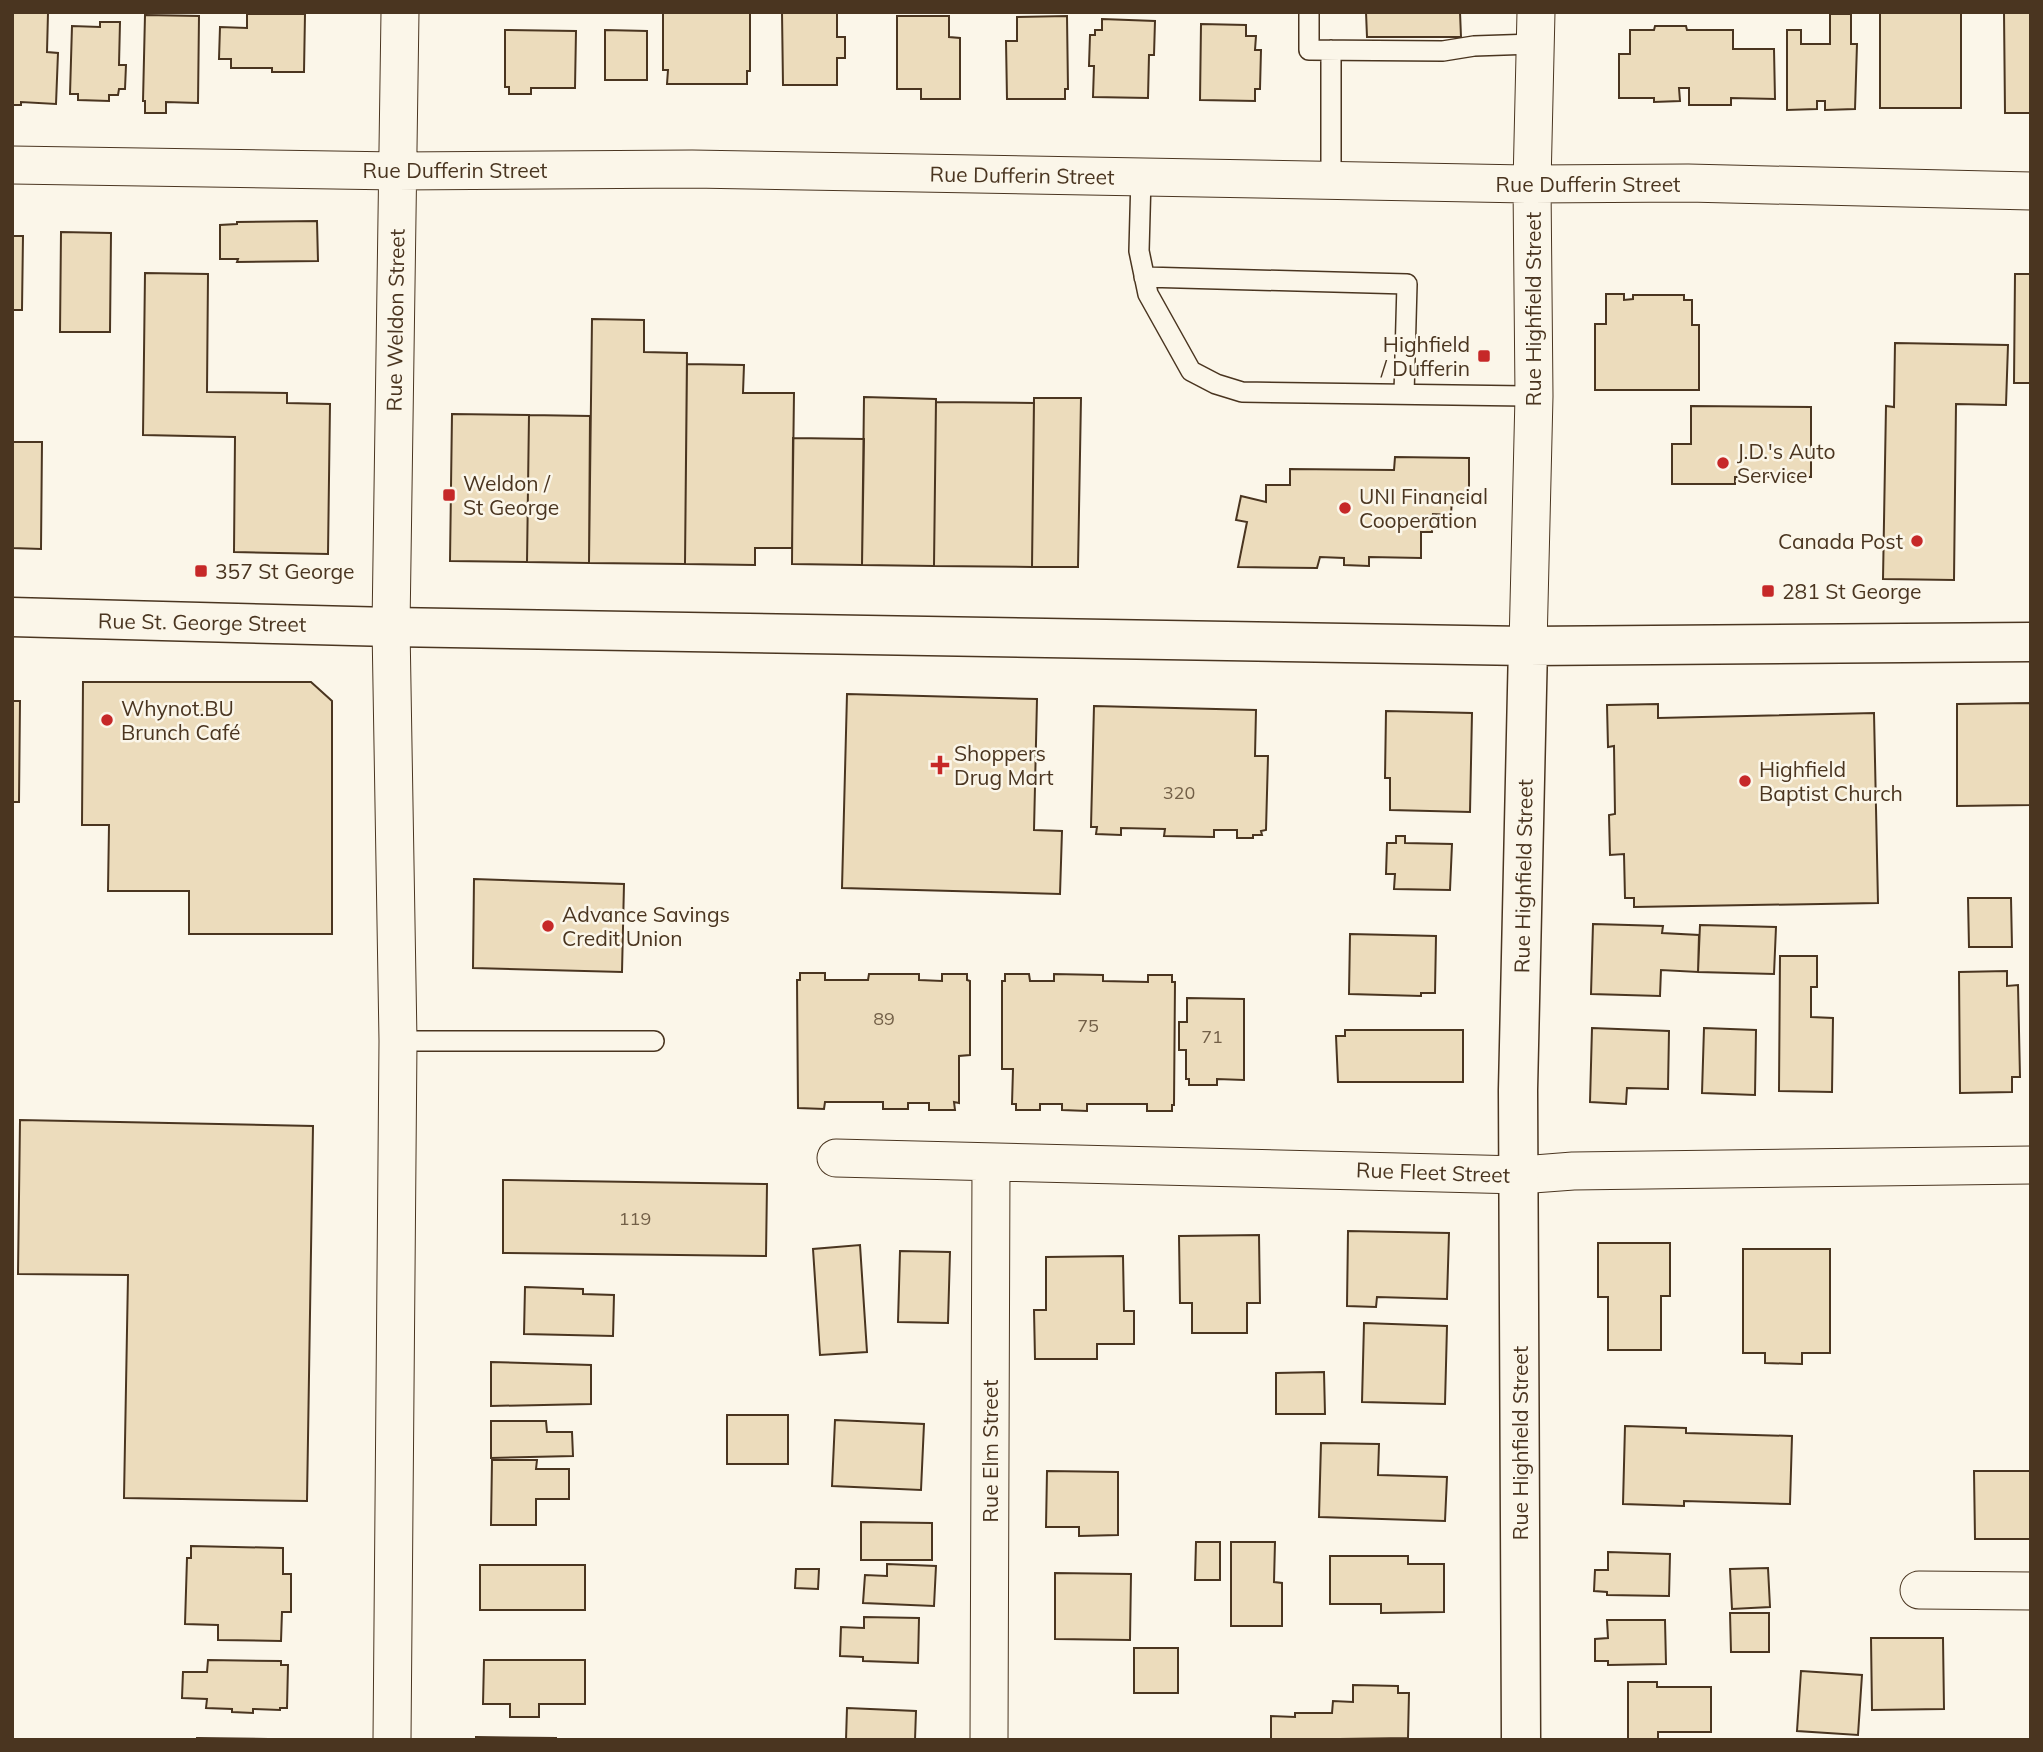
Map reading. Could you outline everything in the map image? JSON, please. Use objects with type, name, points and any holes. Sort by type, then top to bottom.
[{"type":"main road","name":"Rue St. George Street","points":[[12,617],[391,627],[1528,646],[2031,642]]},
{"type":"main road","name":"Rue Highfield Street","points":[[1521,1740],[1518,1090],[1528,646]]},
{"type":"street","name":"Rue Weldon Street","points":[[392,1740],[398,1041],[391,627],[400,12]]},
{"type":"street","name":"Rue Highfield Street","points":[[1528,646],[1534,396],[1532,184],[1536,28]]},
{"type":"street","name":"Rue Dufferin Street","points":[[12,164],[397,171],[692,169],[1532,184],[1688,183],[2031,191]]},
{"type":"street","name":"Rue Fleet Street","points":[[836,1158],[1520,1175],[1573,1171],[2031,1165]]},
{"type":"street","name":"Rue Elm Street","points":[[989,1740],[990,1163]]},
{"type":"street","points":[[1919,1590],[2031,1591]]},
{"type":"lane","points":[[1309,12],[1309,50],[1443,51],[1474,46],[1536,28]]},
{"type":"lane","points":[[1331,50],[1331,181]]},
{"type":"lane","points":[[1141,177],[1139,251],[1148,294],[1191,371],[1216,384],[1242,392],[1534,396]]},
{"type":"lane","points":[[1144,277],[1408,284],[1404,394]]},
{"type":"lane","points":[[398,1041],[654,1041]]},
{"type":"building","points":[[663,12],[750,12],[750,71],[747,71],[747,84],[667,84],[668,70],[663,70]]},
{"type":"building","points":[[782,12],[837,12],[837,37],[845,37],[845,58],[837,58],[837,85],[783,85]]},
{"type":"building","points":[[1366,12],[1460,12],[1461,37],[1367,37]]},
{"type":"building","points":[[1880,12],[1961,12],[1961,108],[1880,108]]},
{"type":"building","points":[[2004,12],[2031,12],[2031,113],[2005,113]]},
{"type":"building","points":[[12,13],[48,13],[47,52],[58,53],[56,104],[21,102],[21,105],[12,105]]},
{"type":"building","points":[[247,14],[305,14],[304,72],[272,72],[272,68],[231,68],[231,59],[219,59],[220,27],[247,28]]},
{"type":"building","points":[[1830,14],[1851,14],[1851,44],[1857,44],[1855,109],[1825,110],[1825,101],[1817,101],[1817,109],[1787,110],[1787,30],[1801,30],[1801,44],[1830,44]]},
{"type":"building","points":[[145,15],[199,16],[198,103],[166,102],[166,113],[145,113]]},
{"type":"building","points":[[897,16],[949,16],[949,37],[960,38],[960,99],[921,99],[921,89],[897,89]]},
{"type":"building","points":[[1067,16],[1068,89],[1065,89],[1065,99],[1007,99],[1006,41],[1017,41],[1017,17]]},
{"type":"building","points":[[1102,19],[1155,21],[1154,55],[1149,55],[1148,98],[1093,97],[1094,66],[1089,66],[1090,35],[1095,35],[1095,30],[1102,30]]},
{"type":"building","points":[[100,22],[120,22],[119,65],[126,65],[125,89],[119,89],[118,95],[109,95],[109,101],[78,100],[78,94],[70,94],[72,26],[100,27]]},
{"type":"building","points":[[1201,24],[1246,25],[1246,36],[1256,36],[1255,50],[1261,50],[1260,89],[1255,89],[1255,101],[1200,100]]},
{"type":"building","points":[[1655,26],[1686,26],[1687,30],[1733,30],[1733,49],[1774,49],[1775,99],[1731,98],[1731,105],[1689,105],[1689,88],[1679,88],[1680,101],[1654,102],[1654,98],[1619,98],[1619,54],[1630,54],[1630,30],[1654,30]]},
{"type":"building","points":[[505,30],[576,31],[575,88],[531,88],[531,94],[509,94],[509,87],[505,87]]},
{"type":"building","points":[[605,30],[647,31],[647,80],[605,80]]},
{"type":"building","points":[[317,221],[318,261],[237,262],[238,259],[220,259],[220,225],[237,222]]},
{"type":"building","points":[[61,232],[111,233],[110,332],[60,332]]},
{"type":"building","points":[[12,236],[23,236],[22,310],[12,310]]},
{"type":"building","points":[[145,273],[208,274],[207,392],[287,393],[287,403],[330,404],[328,554],[234,552],[235,437],[143,435]]},
{"type":"building","points":[[2015,274],[2031,274],[2031,383],[2014,383]]},
{"type":"building","points":[[1606,294],[1624,294],[1624,300],[1633,299],[1633,295],[1684,295],[1684,300],[1692,300],[1692,325],[1699,325],[1699,390],[1595,390],[1595,324],[1606,324]]},
{"type":"building","points":[[592,319],[644,320],[644,352],[687,353],[685,564],[589,563]]},
{"type":"building","points":[[1895,343],[2008,345],[2006,405],[1956,404],[1954,580],[1883,579],[1886,406],[1894,407]]},
{"type":"building","points":[[687,364],[744,365],[743,393],[794,393],[792,548],[755,548],[755,565],[685,564]]},
{"type":"building","points":[[864,397],[936,399],[934,566],[862,565]]},
{"type":"building","points":[[1034,398],[1081,398],[1078,567],[1032,567]]},
{"type":"building","points":[[936,402],[1034,403],[1032,567],[934,566]]},
{"type":"building","points":[[1691,406],[1811,407],[1811,477],[1735,477],[1735,484],[1672,484],[1672,444],[1691,444]]},
{"type":"building","points":[[452,414],[529,415],[527,562],[450,561]]},
{"type":"building","points":[[529,415],[590,416],[589,563],[527,562]]},
{"type":"building","points":[[793,438],[864,439],[862,565],[792,564]]},
{"type":"building","points":[[12,442],[42,442],[41,549],[12,548]]},
{"type":"building","name":"UNI Financial Cooperation","points":[[1395,457],[1469,458],[1469,499],[1452,498],[1451,515],[1433,514],[1432,532],[1421,532],[1421,558],[1369,557],[1369,566],[1344,565],[1344,558],[1320,557],[1317,568],[1238,567],[1247,522],[1236,520],[1241,496],[1266,502],[1266,485],[1290,485],[1290,469],[1394,470]]},
{"type":"building","points":[[83,682],[311,682],[332,701],[332,934],[189,934],[189,891],[108,891],[109,825],[82,825]]},
{"type":"building","name":"Shoppers Drug Mart","points":[[847,694],[1037,699],[1034,830],[1062,831],[1060,894],[842,888]]},
{"type":"building","points":[[12,701],[20,701],[19,802],[12,802]]},
{"type":"building","points":[[2031,703],[2031,805],[1957,806],[1957,704]]},
{"type":"building","name":"Highfield Baptist Church","points":[[1658,704],[1658,718],[1874,713],[1878,903],[1634,907],[1634,898],[1625,898],[1624,854],[1610,855],[1609,815],[1615,814],[1614,746],[1608,747],[1607,705]]},
{"type":"building","points":[[1094,706],[1256,710],[1255,756],[1268,756],[1266,830],[1261,831],[1262,835],[1253,835],[1253,838],[1237,838],[1237,830],[1214,830],[1214,837],[1164,836],[1165,829],[1121,828],[1121,835],[1096,834],[1097,827],[1091,827]]},
{"type":"building","points":[[1386,711],[1472,713],[1470,812],[1390,810],[1390,778],[1385,778]]},
{"type":"building","points":[[1396,836],[1405,836],[1405,843],[1452,844],[1450,890],[1394,889],[1395,874],[1386,874],[1387,843],[1396,843]]},
{"type":"building","name":"Advance Savings Credit Union","points":[[474,879],[624,884],[622,972],[473,968]]},
{"type":"building","points":[[1968,898],[2011,898],[2012,947],[1969,947]]},
{"type":"building","points":[[1593,924],[1663,926],[1662,933],[1699,935],[1698,972],[1661,970],[1660,996],[1591,994]]},
{"type":"building","points":[[1700,925],[1776,927],[1774,974],[1698,972]]},
{"type":"building","points":[[1350,934],[1436,936],[1435,993],[1421,993],[1421,996],[1349,994]]},
{"type":"building","points":[[1780,956],[1817,956],[1817,987],[1811,987],[1811,1017],[1833,1018],[1832,1092],[1779,1091]]},
{"type":"building","points":[[2007,971],[2007,986],[2018,985],[2020,1077],[2012,1077],[2012,1092],[1960,1093],[1959,972]]},
{"type":"building","points":[[800,973],[825,973],[825,980],[868,980],[869,974],[919,974],[919,980],[942,981],[942,974],[967,974],[967,980],[970,981],[970,1055],[959,1056],[959,1103],[954,1102],[955,1110],[929,1110],[929,1103],[908,1103],[908,1109],[883,1109],[883,1102],[825,1102],[824,1109],[798,1108],[797,980],[800,980]]},
{"type":"building","points":[[1005,974],[1029,974],[1030,981],[1054,981],[1054,974],[1103,975],[1103,981],[1148,982],[1148,975],[1172,975],[1172,982],[1175,982],[1172,1111],[1147,1111],[1147,1104],[1087,1104],[1087,1111],[1062,1110],[1062,1104],[1040,1104],[1040,1110],[1016,1110],[1016,1104],[1012,1104],[1013,1069],[1002,1069],[1002,981],[1005,981]]},
{"type":"building","points":[[1187,998],[1244,999],[1244,1080],[1217,1079],[1217,1085],[1189,1085],[1189,1079],[1186,1079],[1186,1050],[1179,1050],[1179,1022],[1187,1022]]},
{"type":"building","points":[[1592,1028],[1669,1031],[1668,1089],[1627,1088],[1626,1104],[1590,1102]]},
{"type":"building","points":[[1704,1028],[1756,1030],[1755,1095],[1702,1093]]},
{"type":"building","points":[[1345,1030],[1463,1030],[1463,1082],[1338,1082],[1336,1036],[1345,1036]]},
{"type":"building","points":[[20,1120],[313,1126],[307,1501],[124,1498],[128,1275],[18,1274]]},
{"type":"building","points":[[503,1180],[767,1184],[766,1256],[503,1253]]},
{"type":"building","points":[[1348,1231],[1449,1233],[1447,1299],[1377,1297],[1376,1307],[1347,1306]]},
{"type":"building","points":[[1259,1235],[1260,1303],[1247,1303],[1247,1333],[1192,1333],[1192,1303],[1180,1303],[1179,1236]]},
{"type":"building","points":[[1598,1243],[1670,1243],[1670,1296],[1661,1296],[1661,1350],[1608,1350],[1608,1297],[1598,1297]]},
{"type":"building","points":[[860,1245],[867,1352],[820,1355],[813,1249]]},
{"type":"building","points":[[1743,1249],[1830,1249],[1830,1353],[1802,1353],[1802,1364],[1765,1363],[1765,1353],[1743,1353]]},
{"type":"building","points":[[900,1251],[950,1252],[948,1323],[898,1322]]},
{"type":"building","points":[[1123,1256],[1124,1311],[1134,1311],[1134,1344],[1097,1344],[1097,1359],[1035,1359],[1034,1310],[1046,1310],[1046,1257]]},
{"type":"building","points":[[525,1287],[583,1289],[583,1294],[614,1295],[613,1336],[524,1334]]},
{"type":"building","points":[[1364,1323],[1447,1326],[1445,1404],[1362,1402]]},
{"type":"building","points":[[491,1362],[591,1365],[591,1404],[491,1406]]},
{"type":"building","points":[[1324,1372],[1325,1414],[1276,1414],[1276,1373]]},
{"type":"building","points":[[727,1415],[788,1415],[788,1464],[727,1464]]},
{"type":"building","points":[[835,1420],[924,1424],[921,1490],[832,1486]]},
{"type":"building","points":[[491,1421],[546,1421],[547,1432],[572,1432],[573,1456],[491,1458]]},
{"type":"building","points":[[1625,1426],[1686,1428],[1686,1433],[1792,1436],[1790,1504],[1684,1501],[1684,1506],[1623,1504]]},
{"type":"building","points":[[1321,1443],[1379,1444],[1378,1475],[1447,1477],[1445,1521],[1319,1517]]},
{"type":"building","points":[[492,1460],[537,1460],[536,1469],[569,1469],[569,1499],[536,1499],[536,1525],[491,1525]]},
{"type":"building","points":[[1047,1471],[1118,1472],[1118,1535],[1079,1536],[1079,1527],[1046,1527]]},
{"type":"building","points":[[1974,1471],[2031,1471],[2031,1539],[1975,1539]]},
{"type":"building","points":[[861,1522],[932,1523],[932,1560],[861,1560]]},
{"type":"building","points":[[1196,1542],[1220,1542],[1220,1580],[1195,1580]]},
{"type":"building","points":[[1231,1542],[1275,1542],[1274,1582],[1282,1583],[1282,1626],[1231,1626]]},
{"type":"building","points":[[191,1546],[283,1548],[283,1574],[291,1574],[291,1612],[282,1612],[281,1641],[218,1640],[218,1625],[185,1624],[187,1558],[191,1558]]},
{"type":"building","points":[[1608,1552],[1670,1554],[1669,1596],[1607,1595],[1607,1592],[1594,1591],[1595,1570],[1608,1570]]},
{"type":"building","points":[[1330,1556],[1408,1556],[1408,1564],[1444,1564],[1444,1612],[1381,1613],[1381,1604],[1330,1604]]},
{"type":"building","points":[[887,1564],[936,1566],[934,1606],[863,1603],[865,1575],[887,1576]]},
{"type":"building","points":[[480,1565],[585,1565],[585,1610],[480,1610]]},
{"type":"building","points":[[1768,1568],[1770,1607],[1732,1609],[1730,1569]]},
{"type":"building","points":[[796,1569],[819,1569],[818,1589],[795,1588]]},
{"type":"building","points":[[1055,1573],[1131,1574],[1130,1640],[1055,1639]]},
{"type":"building","points":[[1730,1613],[1769,1613],[1769,1652],[1731,1652]]},
{"type":"building","points":[[864,1617],[919,1618],[918,1663],[863,1661],[863,1657],[840,1656],[841,1627],[864,1628]]},
{"type":"building","points":[[1607,1620],[1665,1620],[1666,1664],[1608,1665],[1608,1661],[1595,1661],[1595,1639],[1608,1638]]},
{"type":"building","points":[[1871,1638],[1943,1638],[1944,1709],[1872,1710]]},
{"type":"building","points":[[1134,1648],[1178,1648],[1178,1693],[1134,1693]]},
{"type":"building","points":[[208,1660],[281,1661],[281,1665],[288,1665],[287,1708],[253,1709],[253,1713],[232,1712],[232,1709],[206,1708],[207,1699],[182,1698],[183,1672],[207,1672]]},
{"type":"building","points":[[484,1660],[585,1660],[585,1704],[539,1704],[539,1717],[510,1717],[510,1704],[483,1704]]},
{"type":"building","points":[[1801,1671],[1862,1675],[1858,1735],[1797,1731]]},
{"type":"building","points":[[1628,1682],[1657,1682],[1657,1687],[1711,1687],[1711,1732],[1658,1732],[1658,1740],[1628,1740]]},
{"type":"building","points":[[1353,1685],[1398,1686],[1398,1693],[1409,1693],[1408,1738],[1271,1740],[1271,1716],[1295,1717],[1295,1713],[1332,1713],[1333,1701],[1353,1702]]},
{"type":"building","points":[[847,1708],[916,1711],[915,1740],[846,1740]]},
{"type":"building","points":[[476,1737],[556,1738],[556,1740],[476,1740]]},
{"type":"building","points":[[197,1738],[269,1739],[197,1740]]},
{"type":"place","name":"Highfield / Dufferin","points":[[1484,356]]},
{"type":"place","name":"J.D.'s Auto Service","points":[[1723,463]]},
{"type":"place","name":"Weldon / St George","points":[[449,495]]},
{"type":"place","name":"UNI Financial Cooperation","points":[[1345,508]]},
{"type":"place","name":"Canada Post","points":[[1917,541]]},
{"type":"place","name":"357 St George","points":[[201,571]]},
{"type":"place","name":"281 St George","points":[[1768,591]]},
{"type":"place","name":"Whynot.BU Brunch Café","points":[[107,720]]},
{"type":"place","name":"Shoppers Drug Mart","points":[[940,765]]},
{"type":"place","name":"Highfield Baptist Church","points":[[1745,781]]},
{"type":"place","name":"Advance Savings Credit Union","points":[[548,926]]}]
